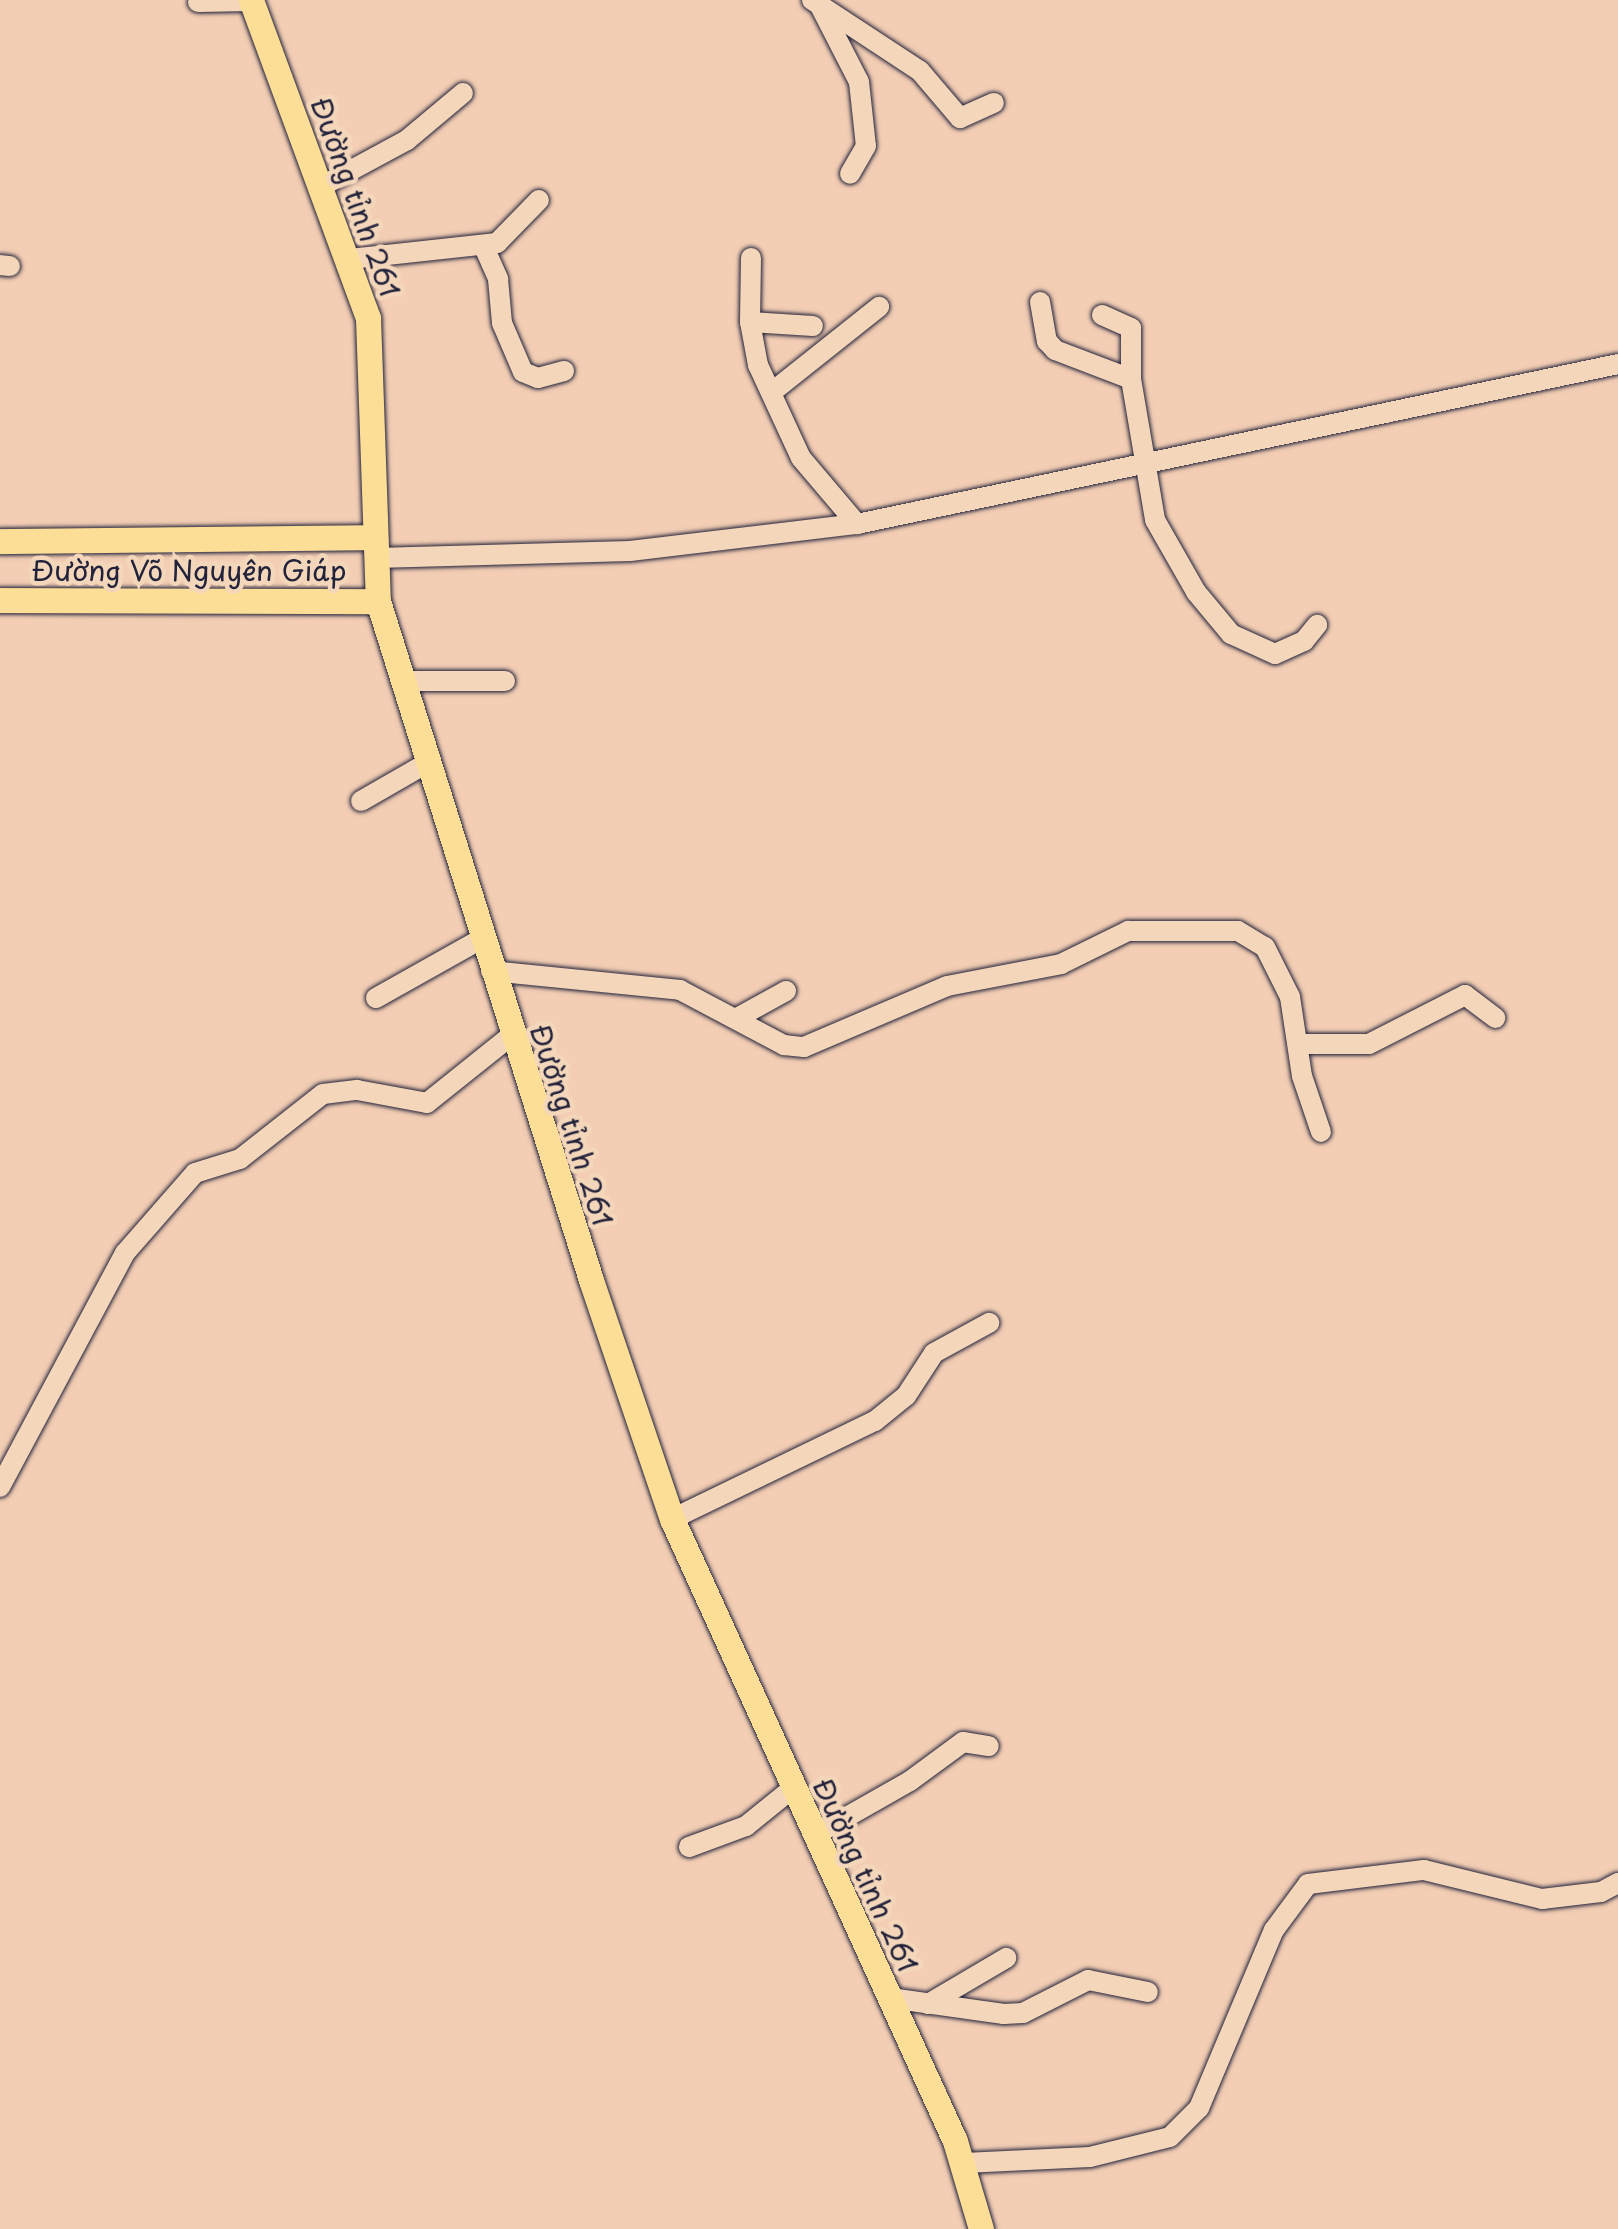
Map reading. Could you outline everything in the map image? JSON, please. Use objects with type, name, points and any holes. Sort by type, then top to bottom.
[{"type":"main road","name":"Đường tỉnh 261","points":[[252,0],[350,259],[374,353],[378,601],[480,939],[672,1519],[964,2164],[981,2229]]},
{"type":"main road","name":"Đường Võ Nguyên Giáp","points":[[0,541],[375,548]]},
{"type":"main road","name":"Đường Võ Nguyên Giáp","points":[[0,600],[378,601]]},
{"type":"street","points":[[198,2],[252,0]]},
{"type":"street","points":[[816,3],[920,72],[960,118],[994,103]]},
{"type":"street","points":[[816,3],[859,82],[866,146],[850,174]]},
{"type":"street","points":[[322,186],[406,140],[463,93]]},
{"type":"street","points":[[350,259],[498,243],[540,200]]},
{"type":"street","points":[[484,247],[498,278],[502,323],[522,372],[538,378],[564,371]]},
{"type":"street","points":[[751,258],[750,322],[772,392],[801,458],[857,524]]},
{"type":"street","points":[[1040,302],[1047,342],[1056,350],[1132,378]]},
{"type":"street","points":[[772,392],[880,307]]},
{"type":"street","points":[[1102,315],[1132,328],[1132,378],[1142,463],[1154,520],[1196,592],[1230,634],[1275,654],[1304,641],[1317,625]]},
{"type":"street","points":[[750,322],[813,326]]},
{"type":"street","points":[[375,548],[630,551],[857,524],[1618,364]]},
{"type":"street","points":[[404,681],[505,681]]},
{"type":"street","points":[[362,801],[427,763]]},
{"type":"street","points":[[491,972],[680,990],[784,1045],[804,1047],[946,986],[1061,964],[1128,931],[1238,931],[1265,947],[1290,997],[1321,1132]]},
{"type":"street","points":[[376,998],[480,939]]},
{"type":"street","points":[[737,1018],[786,992]]},
{"type":"street","points":[[1298,1044],[1369,1044],[1466,995],[1495,1018]]},
{"type":"street","points":[[0,1487],[124,1254],[195,1172],[240,1159],[323,1094],[356,1090],[427,1103],[512,1034]]},
{"type":"street","points":[[672,1519],[875,1421],[906,1396],[934,1353],[989,1323]]},
{"type":"street","points":[[815,1835],[910,1781],[964,1742],[989,1746]]},
{"type":"street","points":[[689,1847],[746,1826],[793,1788]]},
{"type":"street","points":[[964,2164],[1090,2157],[1170,2137],[1199,2108],[1274,1930],[1308,1884],[1424,1870],[1542,1899],[1601,1892],[1618,1882]]},
{"type":"street","points":[[928,2004],[1006,1958]]},
{"type":"street","points":[[890,1998],[1023,2013],[1088,1980],[1148,1992]]}]
